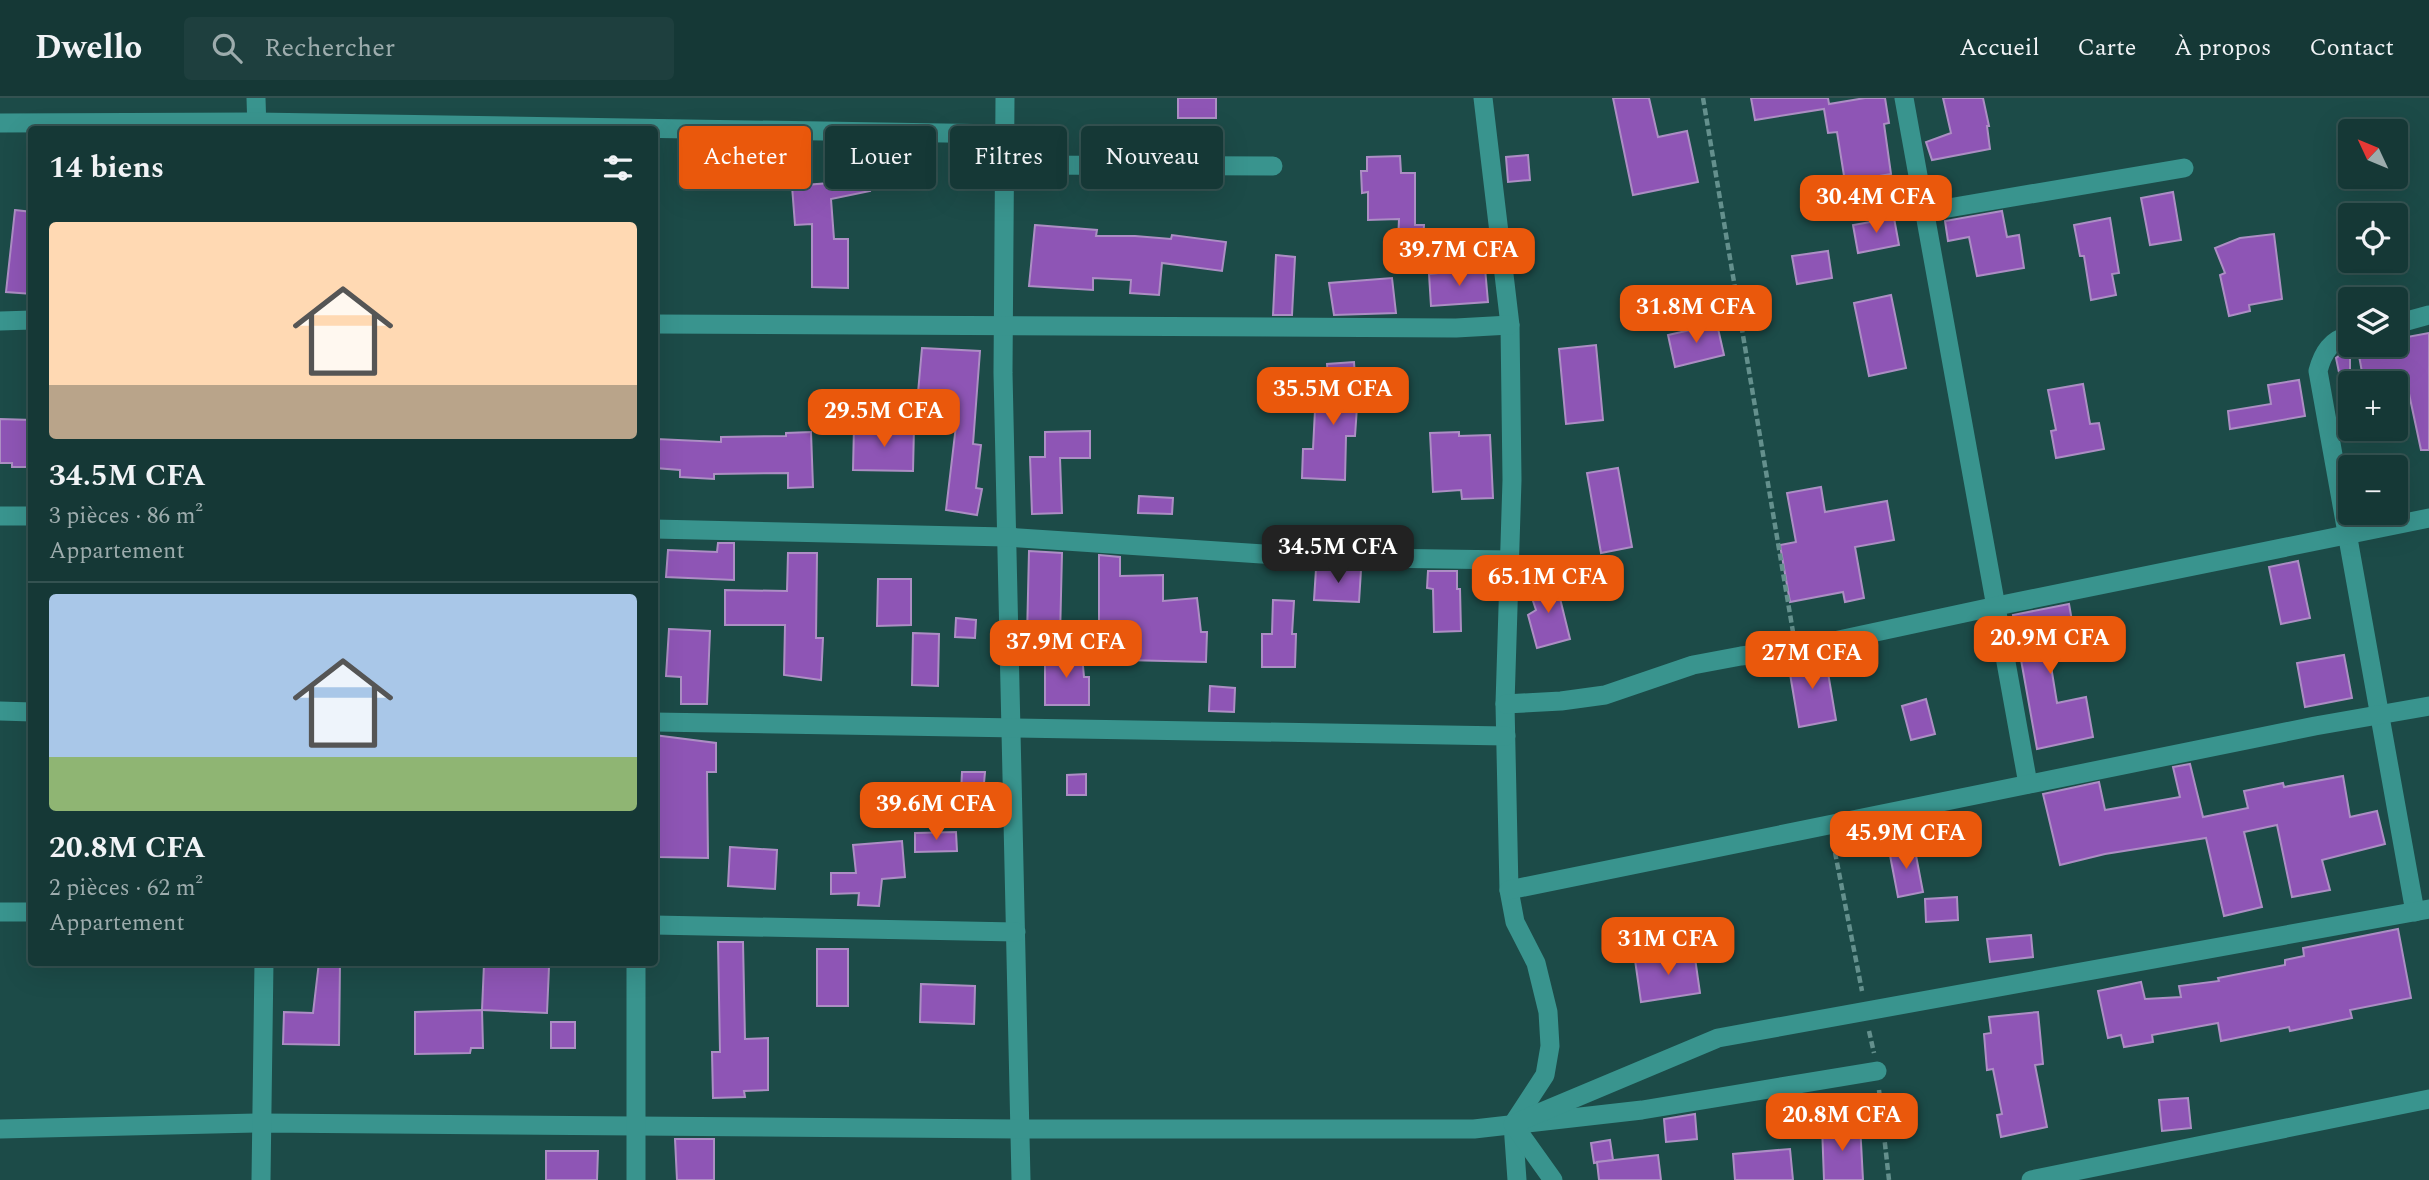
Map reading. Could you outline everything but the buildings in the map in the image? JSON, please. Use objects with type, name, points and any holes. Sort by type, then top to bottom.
[{"type":"street","points":[[0,123],[256,126],[256,98]]},
{"type":"street","points":[[1004,126],[1005,98]]},
{"type":"street","points":[[1483,98],[1510,325],[1512,480],[1505,704],[1509,890],[1515,922],[1536,963],[1548,1012],[1550,1046],[1545,1075],[1513,1124],[1517,1180]]},
{"type":"street","points":[[1904,98],[2028,784]]},
{"type":"street","points":[[658,130],[950,133]]},
{"type":"street","points":[[1067,165],[1273,166]]},
{"type":"street","points":[[1925,212],[2184,168]]},
{"type":"street","points":[[1004,189],[1006,537],[1021,1180]]},
{"type":"street","points":[[2408,321],[2429,315]]},
{"type":"street","points":[[0,321],[28,320]]},
{"type":"street","points":[[658,324],[1456,328],[1510,325]]},
{"type":"street","points":[[1513,1124],[1718,1038],[2422,911],[2381,715],[2318,371],[2322,355],[2338,339]]},
{"type":"street","points":[[0,516],[28,516]]},
{"type":"street","points":[[1505,704],[1605,695],[1693,666],[1741,656],[1797,649],[2429,518]]},
{"type":"street","points":[[658,529],[1006,537],[1308,557],[1510,560]]},
{"type":"street","points":[[1509,890],[2028,784],[2429,706]]},
{"type":"street","points":[[0,711],[28,712]]},
{"type":"street","points":[[658,722],[1506,736]]},
{"type":"street","points":[[0,912],[28,912]]},
{"type":"street","points":[[658,925],[1016,932]]},
{"type":"street","points":[[261,1180],[264,966]]},
{"type":"street","points":[[636,966],[636,1180]]},
{"type":"street","points":[[0,1129],[261,1123],[1020,1129],[1474,1129],[1642,1110],[1877,1071]]},
{"type":"street","points":[[2031,1180],[2429,1099]]},
{"type":"street","points":[[1513,1124],[1553,1180]]},
{"type":"path","points":[[1703,98],[1797,649]]}]
